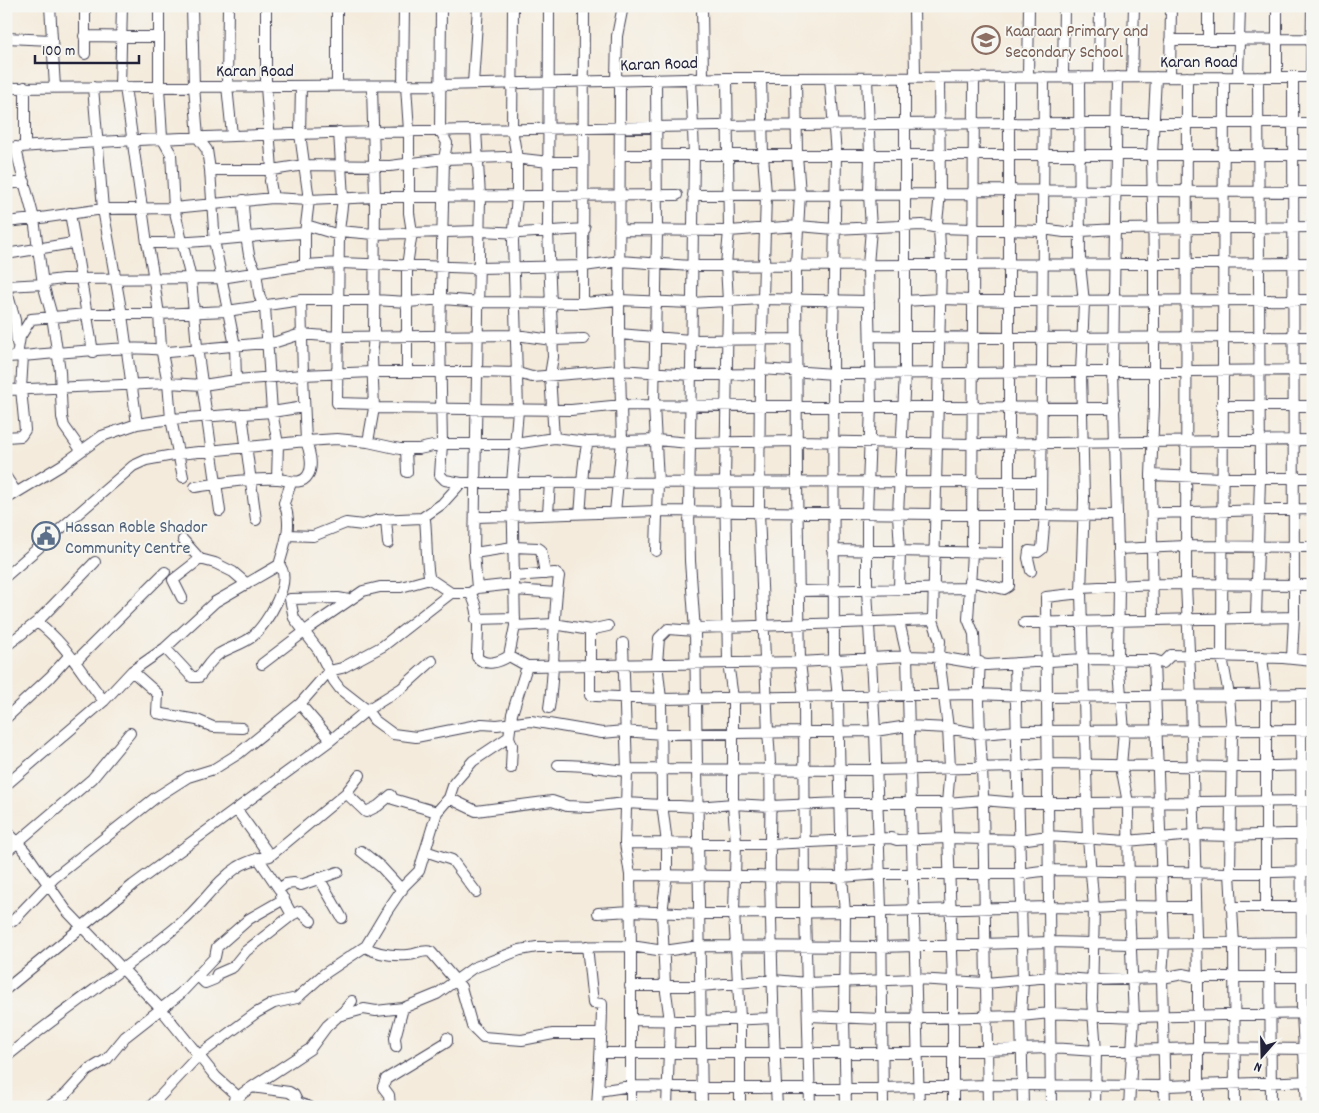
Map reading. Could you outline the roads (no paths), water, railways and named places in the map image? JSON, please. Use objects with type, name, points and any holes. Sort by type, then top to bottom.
[{"type":"street","points":[[50,6],[55,87]]},
{"type":"street","points":[[84,6],[85,54]]},
{"type":"street","points":[[122,6],[123,87],[133,139],[147,243],[152,260],[152,277],[159,314],[161,348],[168,383],[171,419],[180,454],[183,477]]},
{"type":"street","points":[[159,6],[159,87],[162,138],[171,154],[174,208],[192,279],[197,347],[220,511]]},
{"type":"street","points":[[192,6],[194,86],[198,138],[207,150],[215,240],[235,346],[236,380]]},
{"type":"street","points":[[228,6],[227,86],[232,135]]},
{"type":"street","points":[[266,6],[266,86],[272,170],[270,181],[273,198]]},
{"type":"street","points":[[337,6],[337,86]]},
{"type":"street","points":[[404,6],[404,86],[409,131],[409,213],[412,232],[407,266],[408,372]]},
{"type":"street","points":[[441,6],[440,130],[447,143],[444,159],[442,231],[443,267],[440,337],[442,444],[440,476],[445,480],[461,483],[1041,482]]},
{"type":"street","points":[[473,84],[478,6]]},
{"type":"street","points":[[476,130],[480,196],[478,268],[480,302],[473,590],[476,602],[478,631],[476,657],[480,661],[493,662],[502,661],[509,656],[515,622],[512,482],[518,410],[518,373],[514,267],[517,196],[516,158],[512,129],[512,6]]},
{"type":"street","points":[[549,6],[548,82],[550,128],[548,231],[554,358],[550,375],[554,438]]},
{"type":"street","points":[[583,303],[585,229],[584,6]]},
{"type":"street","points":[[616,512],[617,482],[622,441],[618,334],[620,127],[617,36],[623,6]]},
{"type":"street","points":[[702,6],[703,78]]},
{"type":"street","points":[[899,589],[900,550],[898,514],[905,373],[904,123],[910,78],[914,6]]},
{"type":"street","points":[[1028,77],[1029,6]]},
{"type":"street","points":[[1063,77],[1064,6]]},
{"type":"street","points":[[1099,77],[1100,6]]},
{"type":"street","points":[[1132,77],[1134,6]]},
{"type":"street","points":[[1170,77],[1171,6]]},
{"type":"street","points":[[1208,6],[1208,40]]},
{"type":"street","points":[[1238,77],[1240,6]]},
{"type":"street","points":[[1276,77],[1277,6]]},
{"type":"street","points":[[1312,6],[1312,77]]},
{"type":"street","points":[[84,36],[159,37]]},
{"type":"street","points":[[6,38],[52,40]]},
{"type":"street","points":[[1170,40],[1312,39]]},
{"type":"street","points":[[974,77],[972,553],[968,619],[974,634],[978,662],[977,694],[981,734],[988,1107]]},
{"type":"street","points":[[800,590],[935,589],[970,585],[1007,589],[1009,586],[1009,77]]},
{"type":"street","points":[[1031,571],[1028,558],[1029,552],[1038,552],[1042,549],[1043,515],[1041,482],[1044,77]]},
{"type":"street","points":[[1079,77],[1080,264],[1084,301],[1081,372],[1083,516],[1081,590],[1085,696],[1085,766],[1088,839],[1094,908],[1092,980],[1096,1051],[1095,1107]]},
{"type":"street","points":[[1117,77],[1113,372],[1119,586],[1118,659],[1124,731],[1121,766],[1128,803],[1127,841],[1134,1017],[1128,1086],[1129,1107]]},
{"type":"street","points":[[1153,620],[1151,475],[1154,371],[1154,264],[1152,155],[1156,77]]},
{"type":"street","points":[[1187,77],[1188,301],[1184,371],[1186,620],[1193,766],[1192,802],[1198,976],[1198,1107]]},
{"type":"street","points":[[1224,77],[1222,657],[1229,696],[1232,731],[1230,873],[1234,944],[1235,1107]]},
{"type":"street","points":[[1256,617],[1260,510],[1258,77]]},
{"type":"street","points":[[1292,658],[1294,617],[1293,77]]},
{"type":"street","name":"Karan Road","points":[[6,88],[404,86],[691,78],[1312,77]]},
{"type":"street","points":[[691,78],[694,155],[689,511],[695,630],[702,1107]]},
{"type":"street","points":[[727,78],[727,194],[729,231],[726,265],[728,339],[724,442],[729,627],[728,662],[732,698],[733,804],[736,843],[734,912],[740,1018],[740,1107]]},
{"type":"street","points":[[761,78],[762,155],[766,194],[766,229],[761,338],[760,512],[768,733],[772,769],[770,806],[772,912],[770,947],[774,980],[777,1107]]},
{"type":"street","points":[[796,78],[797,155],[800,194],[796,266],[797,482],[800,662],[804,697],[805,912],[810,1107]]},
{"type":"street","points":[[830,78],[836,155],[833,406],[835,442],[833,590],[836,623],[834,659],[838,698],[842,877],[846,912],[844,981],[846,1107]]},
{"type":"street","points":[[867,78],[870,123],[869,194],[871,228],[868,265],[871,406],[867,513],[867,590],[882,910],[881,947],[883,979],[881,1019],[883,1107]]},
{"type":"street","points":[[939,78],[940,194],[936,222],[939,228],[941,265],[938,444],[935,482],[937,514],[933,620],[940,641],[939,657],[948,728],[950,768],[947,804],[951,875],[953,1107]]},
{"type":"street","points":[[656,79],[656,195],[658,231],[654,405],[658,482],[656,551]]},
{"type":"street","points":[[301,86],[300,134],[309,200],[305,229],[305,265]]},
{"type":"street","points":[[368,442],[374,406],[372,372],[375,197],[372,86]]},
{"type":"street","points":[[93,87],[103,209],[122,315],[130,386],[137,424]]},
{"type":"street","points":[[25,88],[16,147],[19,168],[25,182],[34,219],[43,284],[52,316],[62,388],[61,408],[64,426],[81,450]]},
{"type":"street","points":[[16,147],[96,140],[440,130],[1044,121],[1313,123]]},
{"type":"street","points":[[339,132],[343,198],[339,233],[337,403],[374,406],[518,410],[551,410],[622,405],[1115,408]]},
{"type":"street","points":[[620,155],[1313,155]]},
{"type":"street","points":[[210,170],[272,170],[304,165],[341,167],[373,164],[390,166],[444,159],[477,158],[584,162]]},
{"type":"street","points":[[6,184],[25,182]]},
{"type":"street","points":[[693,195],[940,194],[1009,190],[1313,192]]},
{"type":"street","points":[[6,222],[103,209],[174,208],[273,198],[309,200],[444,196],[677,195]]},
{"type":"street","points":[[243,200],[243,221],[248,237],[249,257],[256,273],[260,300],[265,307],[272,412],[278,444],[277,479]]},
{"type":"street","points":[[70,212],[93,352]]},
{"type":"street","points":[[618,230],[729,231],[798,226],[834,229],[922,225],[939,228],[1040,231],[1043,229],[1064,232],[1116,229],[1313,227]]},
{"type":"street","points":[[147,243],[182,244],[305,229],[339,233],[374,234],[585,229]]},
{"type":"street","points":[[6,254],[74,243]]},
{"type":"street","points":[[6,437],[20,436],[25,430],[6,287],[43,284],[47,281],[152,277],[221,278],[305,265],[339,264],[478,268],[584,266],[620,261],[691,266],[1313,263]]},
{"type":"street","points":[[11,320],[86,314],[122,315],[227,311],[265,307],[301,300],[408,302],[442,299],[480,302],[550,303],[619,300],[691,303],[762,299],[869,301]]},
{"type":"street","points":[[904,301],[940,299],[1009,301],[1313,300]]},
{"type":"street","points":[[6,785],[104,701],[132,671],[165,648],[215,602],[279,564],[287,535],[287,512],[284,503],[291,483],[309,475],[309,450],[306,441],[304,407],[301,300]]},
{"type":"street","points":[[16,354],[31,319]]},
{"type":"street","points":[[16,354],[57,354],[161,348],[168,352],[197,347],[266,343],[301,334],[337,337],[516,335],[552,340],[584,339]]},
{"type":"street","points":[[618,334],[656,335],[690,340],[797,339]]},
{"type":"street","points":[[870,336],[1009,338],[1313,337]]},
{"type":"street","points":[[6,390],[168,383],[203,385],[236,380],[372,372],[518,373],[532,377],[620,370],[691,375],[726,375],[761,371],[834,374],[1313,370]]},
{"type":"street","points":[[1222,406],[1313,406]]},
{"type":"street","points":[[6,499],[62,465],[102,436],[137,424],[171,419],[272,412],[304,407]]},
{"type":"street","points":[[242,414],[256,520]]},
{"type":"street","points":[[6,576],[133,466],[146,460],[180,454],[337,439],[406,449],[442,444],[515,444],[554,438],[588,442],[656,440],[690,443],[797,441],[938,444],[1313,440]]},
{"type":"street","points":[[580,513],[584,482],[583,460],[588,442]]},
{"type":"street","points":[[406,449],[407,472]]},
{"type":"street","points":[[1151,475],[1222,478],[1313,478]]},
{"type":"street","points":[[6,477],[16,492]]},
{"type":"street","points":[[195,487],[250,479],[288,480],[291,483]]},
{"type":"street","points":[[548,514],[550,482]]},
{"type":"street","points":[[287,535],[313,536],[346,524],[363,525],[386,518],[422,518],[442,504],[461,483]]},
{"type":"street","points":[[476,517],[657,510],[1116,516]]},
{"type":"street","points":[[1152,514],[1313,510]]},
{"type":"street","points":[[386,518],[388,543]]},
{"type":"street","points":[[422,518],[425,520],[428,539],[427,571],[430,579],[451,593]]},
{"type":"street","points":[[183,540],[200,559],[215,563],[233,572],[247,584]]},
{"type":"street","points":[[1118,549],[1186,546],[1313,546]]},
{"type":"street","points":[[474,552],[513,548],[541,550],[544,574]]},
{"type":"street","points":[[833,550],[1009,553]]},
{"type":"street","points":[[182,598],[173,580],[200,559]]},
{"type":"street","points":[[6,646],[37,622],[95,562]]},
{"type":"street","points":[[165,648],[192,678],[199,677],[207,665],[218,655],[253,637],[269,616],[278,601],[283,582],[283,569],[279,564]]},
{"type":"street","points":[[6,718],[165,572]]},
{"type":"street","points":[[6,922],[13,921],[48,885],[94,844],[155,798],[188,777],[214,769],[238,754],[300,704],[329,671],[342,668],[383,646],[451,593],[514,583],[544,574],[558,574],[554,624],[554,665],[549,708]]},
{"type":"street","points":[[262,664],[349,600],[369,589],[401,587],[430,579]]},
{"type":"street","points":[[514,583],[556,593]]},
{"type":"street","points":[[1051,1107],[1046,597],[1081,590],[1153,584],[1313,585]]},
{"type":"street","points":[[349,600],[338,598],[290,599],[294,618],[304,634],[319,651],[340,690],[367,710],[374,720],[393,734],[402,736],[434,734],[482,724],[512,724],[531,721],[602,733],[624,731],[662,734],[732,734],[839,730],[875,731],[908,726],[948,728],[981,734],[1017,731],[1313,730]]},
{"type":"street","points":[[1024,623],[1294,617]]},
{"type":"street","points":[[476,619],[554,624],[590,630],[608,626]]},
{"type":"street","points":[[667,1107],[666,1086],[670,1021],[665,985],[662,913],[667,874],[667,843],[662,804],[659,638],[668,628],[695,630],[800,624],[933,620]]},
{"type":"street","points":[[899,621],[906,656],[908,695],[908,769],[912,840],[912,946],[916,979],[915,1017],[920,1088],[919,1107]]},
{"type":"street","points":[[37,622],[54,635],[104,701]]},
{"type":"street","points":[[590,630],[590,695],[661,699],[838,698],[944,694],[1047,697],[1313,694]]},
{"type":"street","points":[[622,642],[626,698],[624,731],[627,770],[625,842],[630,875],[631,911],[631,1107]]},
{"type":"street","points":[[509,656],[527,666],[622,663],[800,662],[906,656],[939,657],[978,662],[986,665],[1084,659],[1154,660],[1163,663],[1170,655],[1292,658],[1313,661]]},
{"type":"street","points":[[1262,657],[1266,694],[1266,907]]},
{"type":"street","points":[[1154,660],[1157,696],[1156,731],[1164,944],[1162,978],[1165,1107]]},
{"type":"street","points":[[6,989],[133,885],[332,740],[367,710],[402,688],[432,661]]},
{"type":"street","points":[[1014,664],[1017,731],[1017,803],[1020,840],[1020,908],[1024,981],[1021,1016],[1023,1107]]},
{"type":"street","points":[[511,768],[512,745],[509,737],[512,714],[527,666]]},
{"type":"street","points":[[132,671],[158,694],[157,713],[197,720],[213,727],[242,728]]},
{"type":"street","points":[[1301,694],[1301,834],[1307,871],[1302,907],[1307,942],[1309,1081],[1306,1107]]},
{"type":"street","points":[[300,704],[332,740]]},
{"type":"street","points":[[6,852],[92,778],[130,732]]},
{"type":"street","points":[[150,1107],[198,1056],[264,1008],[297,998],[324,974],[365,947],[402,890],[419,871],[437,812],[449,798],[454,784],[473,761],[509,737]]},
{"type":"street","points":[[558,765],[587,764],[596,768],[627,770],[839,768],[875,770],[1016,767],[1048,764],[1158,767],[1313,765]]},
{"type":"street","points":[[6,1056],[45,1025],[124,969],[184,921],[221,880],[239,866],[258,858],[270,856],[346,793],[360,775]]},
{"type":"street","points":[[346,793],[366,812],[378,806],[391,795],[393,799],[437,812]]},
{"type":"street","points":[[449,798],[476,811],[552,801],[578,807],[626,803],[697,806],[733,804],[770,806],[841,802],[947,804],[983,800],[1017,803],[1313,801]]},
{"type":"street","points":[[236,810],[270,856]]},
{"type":"street","points":[[6,830],[82,927],[161,1008],[198,1056],[235,1094],[232,1106]]},
{"type":"street","points":[[625,842],[771,844],[890,838],[912,840],[948,838],[1020,840],[1048,836],[1127,841],[1193,834],[1231,836],[1313,833]]},
{"type":"street","points":[[360,851],[381,867],[402,890]]},
{"type":"street","points":[[424,851],[452,860],[476,892]]},
{"type":"street","points":[[258,858],[279,888],[292,915]]},
{"type":"street","points":[[630,875],[842,877],[880,874],[1019,874],[1049,870],[1092,873],[1129,871],[1230,873],[1307,871]]},
{"type":"street","points":[[279,888],[294,883],[301,886],[338,872]]},
{"type":"street","points":[[319,878],[342,918]]},
{"type":"street","points":[[48,1107],[66,1094],[87,1071],[107,1059],[125,1037],[152,1018],[161,1008],[180,994],[215,957],[216,947],[249,920],[284,899]]},
{"type":"street","points":[[1231,907],[1313,906]]},
{"type":"street","points":[[598,913],[631,911],[700,914],[1049,907],[1196,907]]},
{"type":"street","points":[[197,975],[205,983],[215,979],[217,974],[233,967],[246,951],[292,915],[300,911],[311,921]]},
{"type":"street","points":[[338,1016],[364,1009],[404,1008],[437,994],[473,968],[520,950],[587,946],[631,946],[664,951],[699,946],[736,948],[881,947],[1050,942],[1094,944],[1234,944],[1307,942]]},
{"type":"street","points":[[1270,943],[1271,1107]]},
{"type":"street","points":[[587,946],[593,1003],[602,1004],[597,1107]]},
{"type":"street","points":[[365,947],[376,952],[400,955],[429,951],[464,992],[472,1026],[483,1038],[522,1040],[552,1034],[602,1034]]},
{"type":"street","points":[[630,986],[700,986],[774,980],[808,982],[916,979],[986,983],[1024,981],[1050,977],[1092,980],[1131,977],[1162,978],[1183,974],[1198,976],[1307,976]]},
{"type":"street","points":[[232,1106],[252,1087],[310,1049],[352,1000]]},
{"type":"street","points":[[396,1047],[395,1038],[404,1008]]},
{"type":"street","points":[[809,1016],[881,1019],[1050,1014],[1134,1017],[1269,1012],[1308,1013]]},
{"type":"street","points":[[631,1020],[702,1021],[774,1018]]},
{"type":"street","points":[[390,1107],[389,1095],[383,1087],[386,1078],[447,1042],[447,1038]]},
{"type":"street","points":[[601,1053],[882,1053],[952,1049],[988,1051],[1051,1048],[1096,1051],[1198,1048],[1309,1049]]},
{"type":"street","points":[[598,1091],[631,1086],[846,1089],[988,1085],[1166,1086],[1309,1081]]},
{"type":"street","points":[[252,1087],[289,1092],[294,1095],[298,1103],[310,1107]]},
{"type":"place","name":"Kaaraan Primary and Secondary School","points":[[986,40]]},
{"type":"place","name":"Hassan Roble Shador Community Centre","points":[[46,536]]}]
